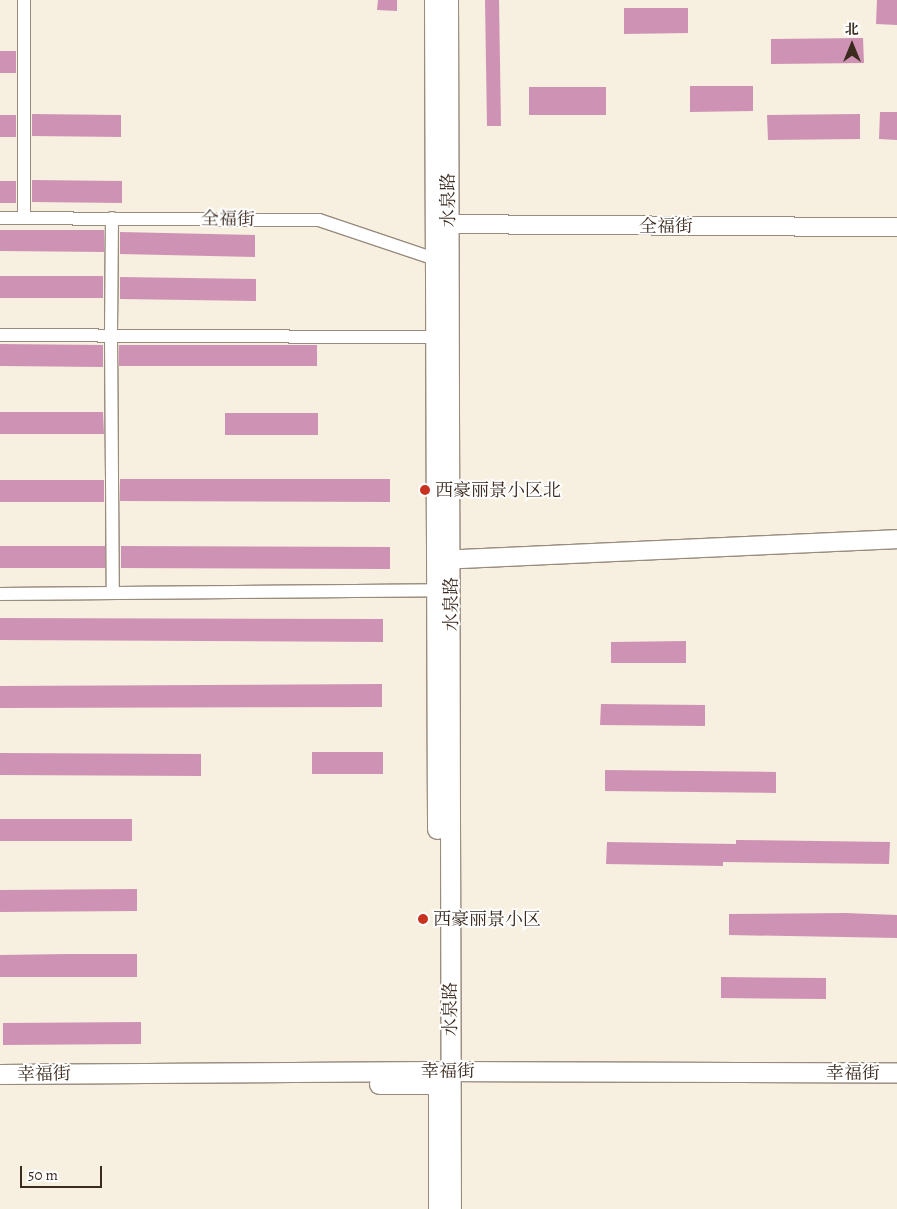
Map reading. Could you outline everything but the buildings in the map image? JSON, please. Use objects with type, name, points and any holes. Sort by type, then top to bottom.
[{"type":"main road","name":"水泉路","points":[[434,0],[442,224]]},
{"type":"main road","name":"水泉路","points":[[438,1209],[444,1077],[442,224],[448,0]]},
{"type":"main road","name":"水泉路","points":[[442,259],[435,337],[443,559],[436,590],[444,1077],[452,1209]]},
{"type":"main road","name":"幸福街","points":[[0,1086],[444,1077],[897,1073]]},
{"type":"main road","name":"幸福街","points":[[0,1074],[444,1077],[897,1084]]},
{"type":"street","points":[[24,0],[24,218]]},
{"type":"street","name":"全福街","points":[[0,218],[319,220],[442,259]]},
{"type":"street","points":[[112,218],[110,335],[113,593]]},
{"type":"street","name":"全福街","points":[[442,224],[897,227]]},
{"type":"street","points":[[0,335],[435,337]]},
{"type":"street","points":[[443,559],[897,539]]},
{"type":"street","points":[[0,594],[436,590]]},
{"type":"place","name":"西豪丽景小区北","points":[[425,490]]},
{"type":"place","name":"西豪丽景小区","points":[[423,919]]}]
